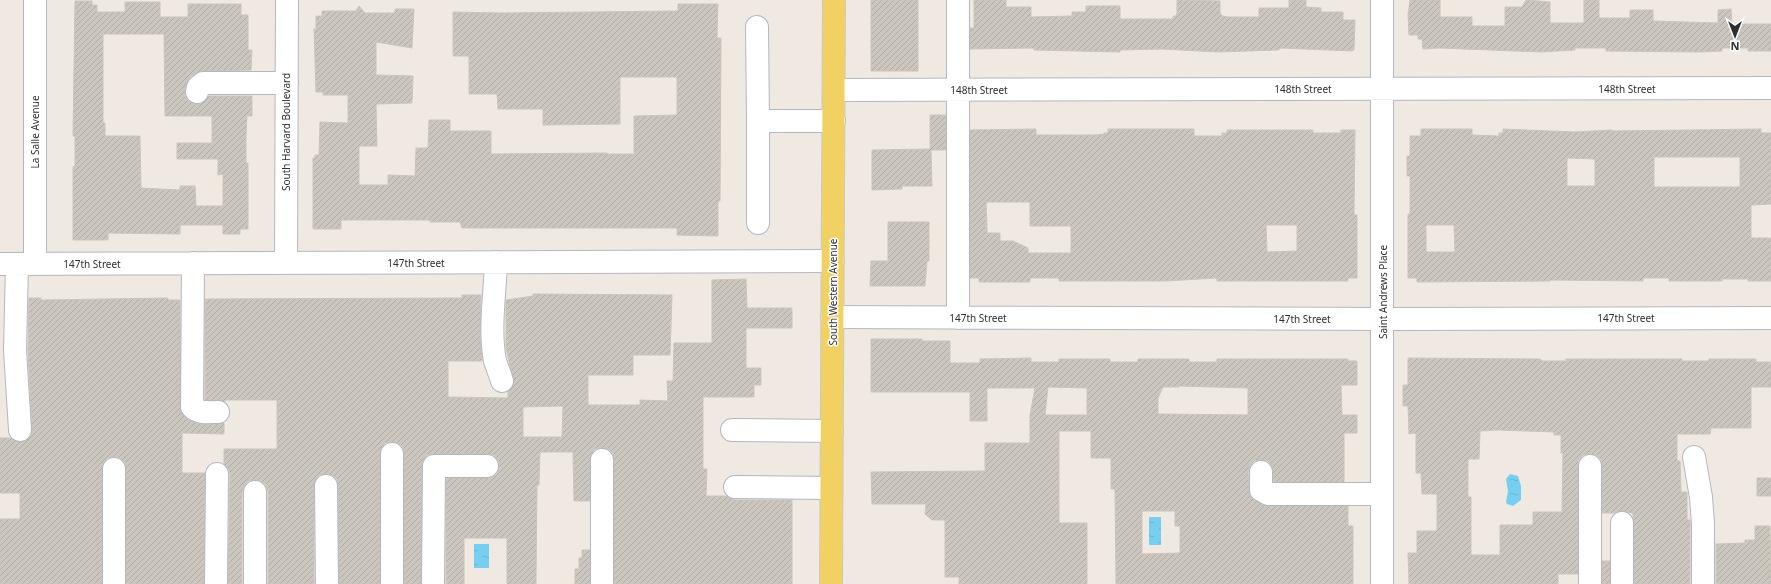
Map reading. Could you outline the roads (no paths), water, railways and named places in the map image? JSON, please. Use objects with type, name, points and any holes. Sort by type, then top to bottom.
[{"type":"main road","name":"South Western Avenue","points":[[831,584],[835,90],[834,0]]},
{"type":"street","name":"La Salle Avenue","points":[[20,430],[15,350],[18,264],[36,0]]},
{"type":"street","name":"South Harvard Boulevard","points":[[286,263],[287,0]]},
{"type":"street","points":[[958,0],[958,318]]},
{"type":"street","name":"Saint Andrews Place","points":[[1382,0],[1382,584]]},
{"type":"street","points":[[757,27],[758,223]]},
{"type":"street","points":[[197,92],[198,87],[203,83],[287,83]]},
{"type":"street","name":"148th Street","points":[[835,90],[1771,88]]},
{"type":"street","points":[[758,121],[834,121]]},
{"type":"street","name":"147th Street","points":[[18,264],[833,261]]},
{"type":"street","points":[[496,262],[493,306],[493,340],[495,361],[502,381]]},
{"type":"street","points":[[193,263],[192,407],[196,411],[218,412]]},
{"type":"street","name":"147th Street","points":[[832,317],[1383,319],[1771,318]]},
{"type":"street","points":[[732,430],[832,431]]},
{"type":"street","points":[[392,454],[392,584]]},
{"type":"street","points":[[1694,457],[1702,504],[1703,584]]},
{"type":"street","points":[[602,460],[602,584]]},
{"type":"street","points":[[433,584],[434,466],[487,466]]},
{"type":"street","points":[[1590,466],[1590,584]]},
{"type":"street","points":[[114,469],[114,584]]},
{"type":"street","points":[[1261,472],[1261,490],[1268,494],[1382,494]]},
{"type":"street","points":[[216,584],[218,474]]},
{"type":"street","points":[[326,486],[327,584]]},
{"type":"street","points":[[735,487],[831,488]]},
{"type":"street","points":[[255,492],[255,584]]},
{"type":"street","points":[[1622,523],[1622,584]]},
{"type":"water","points":[[1510,474],[1518,476],[1521,486],[1521,500],[1513,506],[1507,504],[1506,502],[1508,491],[1506,479]]},
{"type":"water","points":[[1149,517],[1161,517],[1161,545],[1149,545]]},
{"type":"water","points":[[474,544],[489,544],[489,568],[474,568]]}]
